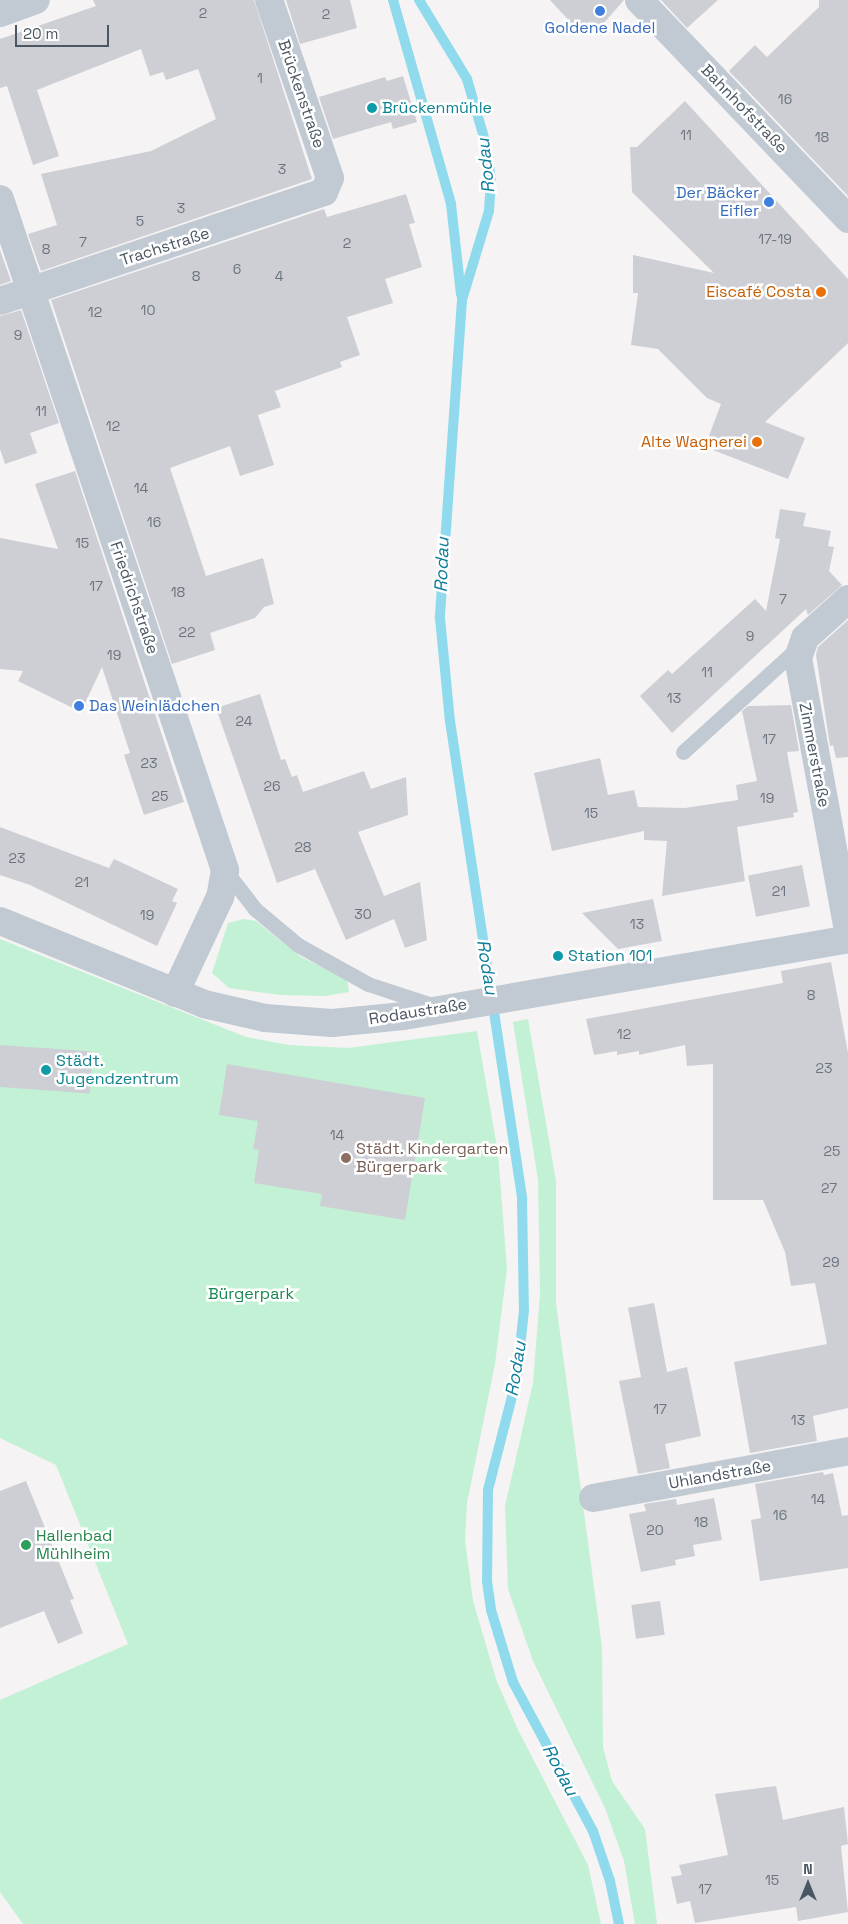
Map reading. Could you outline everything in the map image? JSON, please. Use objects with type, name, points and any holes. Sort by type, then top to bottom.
[{"type":"street","points":[[0,13],[36,0]]},
{"type":"street","name":"Brückenstraße","points":[[269,0],[330,178],[328,187]]},
{"type":"street","name":"Bahnhofstraße","points":[[642,3],[848,219]]},
{"type":"street","name":"Trachstraße","points":[[0,301],[317,197],[328,187]]},
{"type":"street","name":"Friedrichstraße","points":[[0,199],[225,870],[220,897],[175,993]]},
{"type":"street","points":[[800,646],[848,598]]},
{"type":"street","name":"Zimmerstraße","points":[[800,646],[799,674],[848,931]]},
{"type":"street","name":"Rodaustraße","points":[[0,921],[175,993],[232,1013],[300,1022],[366,1021],[848,939]]},
{"type":"street","name":"Uhlandstraße","points":[[593,1498],[848,1451]]},
{"type":"lane","points":[[683,752],[800,646]]},
{"type":"lane","points":[[225,870],[255,909],[298,945],[368,984],[444,1009]]},
{"type":"green space","points":[[244,919],[256,921],[301,957],[347,979],[349,992],[325,996],[280,995],[229,988],[212,973],[228,923]]},
{"type":"green space","name":"Bürgerpark","points":[[0,939],[246,1037],[289,1045],[348,1048],[477,1031],[498,1153],[507,1269],[495,1364],[467,1503],[465,1540],[473,1601],[496,1679],[518,1730],[588,1865],[601,1924],[23,1924],[0,1892],[0,1700],[128,1644],[56,1465],[0,1438]]},
{"type":"green space","points":[[528,1019],[556,1181],[556,1303],[602,1647],[603,1747],[612,1781],[645,1829],[657,1924],[635,1924],[624,1861],[605,1808],[533,1661],[508,1589],[505,1506],[533,1383],[540,1294],[538,1180],[513,1022]]},
{"type":"building","points":[[93,0],[254,0],[312,179],[41,271],[28,234],[57,225],[41,174],[151,151],[216,119],[198,69],[166,80],[163,72],[150,76],[141,49],[37,90],[59,156],[33,165],[7,86],[0,88],[0,39],[96,6]]},
{"type":"building","points":[[286,0],[350,0],[357,28],[300,44]]},
{"type":"building","points":[[550,0],[624,0],[597,31],[574,26]]},
{"type":"building","points":[[661,0],[718,0],[687,28]]},
{"type":"building","points":[[819,0],[848,0],[848,196],[729,71],[755,45],[767,57],[819,7]]},
{"type":"building","name":"Brückenmühle","points":[[403,76],[417,122],[393,129],[391,122],[333,139],[319,97],[385,77],[387,81]]},
{"type":"building","points":[[685,101],[848,279],[848,343],[765,422],[805,438],[788,479],[713,450],[715,444],[707,441],[721,404],[707,398],[658,349],[631,345],[638,293],[633,293],[633,255],[714,273],[632,192],[630,147],[637,147]]},
{"type":"building","points":[[406,194],[415,223],[409,224],[422,267],[385,279],[393,303],[347,317],[360,355],[340,362],[342,367],[275,391],[281,407],[258,415],[274,465],[240,476],[230,446],[170,468],[206,576],[263,558],[274,604],[264,607],[255,618],[210,633],[215,650],[172,664],[51,300],[324,209],[327,217]]},
{"type":"building","points":[[0,250],[11,281],[0,285]]},
{"type":"building","points":[[21,310],[59,423],[30,433],[37,453],[5,464],[0,449],[0,316]]},
{"type":"building","points":[[75,471],[184,802],[144,815],[124,755],[130,753],[102,667],[81,712],[18,681],[23,671],[0,669],[0,538],[58,549],[35,484]]},
{"type":"building","points":[[780,509],[806,513],[803,526],[831,531],[828,546],[834,547],[829,571],[842,585],[808,615],[806,609],[672,733],[640,696],[668,670],[672,674],[755,599],[766,611],[780,539],[775,538]]},
{"type":"building","points":[[848,620],[848,757],[836,758],[833,745],[830,746],[816,655],[818,647]]},
{"type":"building","points":[[260,694],[281,760],[285,759],[292,777],[297,775],[303,792],[364,771],[371,789],[406,777],[408,815],[358,832],[384,896],[420,882],[427,940],[405,948],[394,919],[346,940],[315,869],[277,883],[216,708]]},
{"type":"building","points":[[791,705],[799,751],[787,752],[798,812],[793,813],[794,817],[737,827],[745,881],[662,896],[667,841],[644,840],[644,831],[552,851],[534,773],[600,758],[608,795],[634,790],[638,807],[685,808],[738,800],[736,785],[757,781],[742,711],[748,706]]},
{"type":"building","points":[[0,827],[109,868],[114,859],[178,889],[172,901],[177,903],[157,946],[30,885],[0,875]]},
{"type":"building","points":[[802,865],[810,906],[756,917],[748,875]]},
{"type":"building","points":[[653,899],[662,941],[618,949],[582,913]]},
{"type":"building","points":[[831,962],[848,1053],[848,1408],[813,1416],[817,1441],[750,1453],[734,1362],[827,1344],[815,1283],[791,1286],[785,1252],[763,1200],[713,1200],[713,1064],[687,1066],[685,1045],[639,1055],[639,1051],[617,1055],[617,1051],[594,1055],[586,1019],[783,983],[781,971]]},
{"type":"building","name":"Städt. Jugendzentrum","points":[[0,1045],[93,1051],[90,1093],[0,1087]]},
{"type":"building","points":[[227,1064],[425,1098],[405,1220],[320,1206],[322,1194],[254,1183],[259,1150],[253,1149],[258,1121],[219,1115]]},
{"type":"building","points":[[654,1303],[667,1372],[687,1367],[701,1436],[665,1444],[670,1468],[638,1474],[619,1381],[641,1377],[628,1308]]},
{"type":"building","points":[[823,1472],[824,1475],[833,1473],[842,1516],[848,1515],[848,1568],[760,1581],[751,1520],[761,1518],[755,1484]]},
{"type":"building","name":"Hallenbad Mühlheim","points":[[26,1481],[74,1599],[70,1600],[83,1633],[58,1644],[44,1611],[0,1628],[0,1491]]},
{"type":"building","points":[[714,1498],[722,1540],[693,1545],[695,1556],[675,1560],[676,1565],[641,1572],[629,1514],[646,1511],[644,1504],[676,1499],[677,1505]]},
{"type":"building","points":[[660,1601],[665,1635],[636,1639],[631,1605]]},
{"type":"building","points":[[776,1786],[783,1820],[844,1807],[848,1844],[841,1846],[848,1912],[798,1921],[796,1907],[695,1923],[690,1901],[677,1904],[671,1877],[682,1875],[679,1865],[728,1855],[715,1794]]},
{"type":"waterway","points":[[393,0],[451,204],[461,294]]},
{"type":"waterway","name":"Rodau","points":[[419,0],[467,79],[487,148],[491,182],[489,211],[462,300],[440,618],[450,721],[522,1199],[524,1310],[517,1377],[488,1490],[487,1581],[491,1610],[513,1682],[593,1831],[610,1881],[619,1924]]},
{"type":"place","name":"Goldene Nadel","points":[[600,11]]},
{"type":"place","name":"Brückenmühle","points":[[372,108]]},
{"type":"place","name":"Der Bäcker Eifler","points":[[769,202]]},
{"type":"place","name":"Eiscafé Costa","points":[[821,292]]},
{"type":"place","name":"Alte Wagnerei","points":[[757,442]]},
{"type":"place","name":"Das Weinlädchen","points":[[79,706]]},
{"type":"place","name":"Station 101","points":[[558,956]]},
{"type":"place","name":"Städt. Jugendzentrum","points":[[46,1070]]},
{"type":"place","name":"Städt. Kindergarten Bürgerpark","points":[[346,1158]]},
{"type":"place","name":"Hallenbad Mühlheim","points":[[26,1545]]}]
